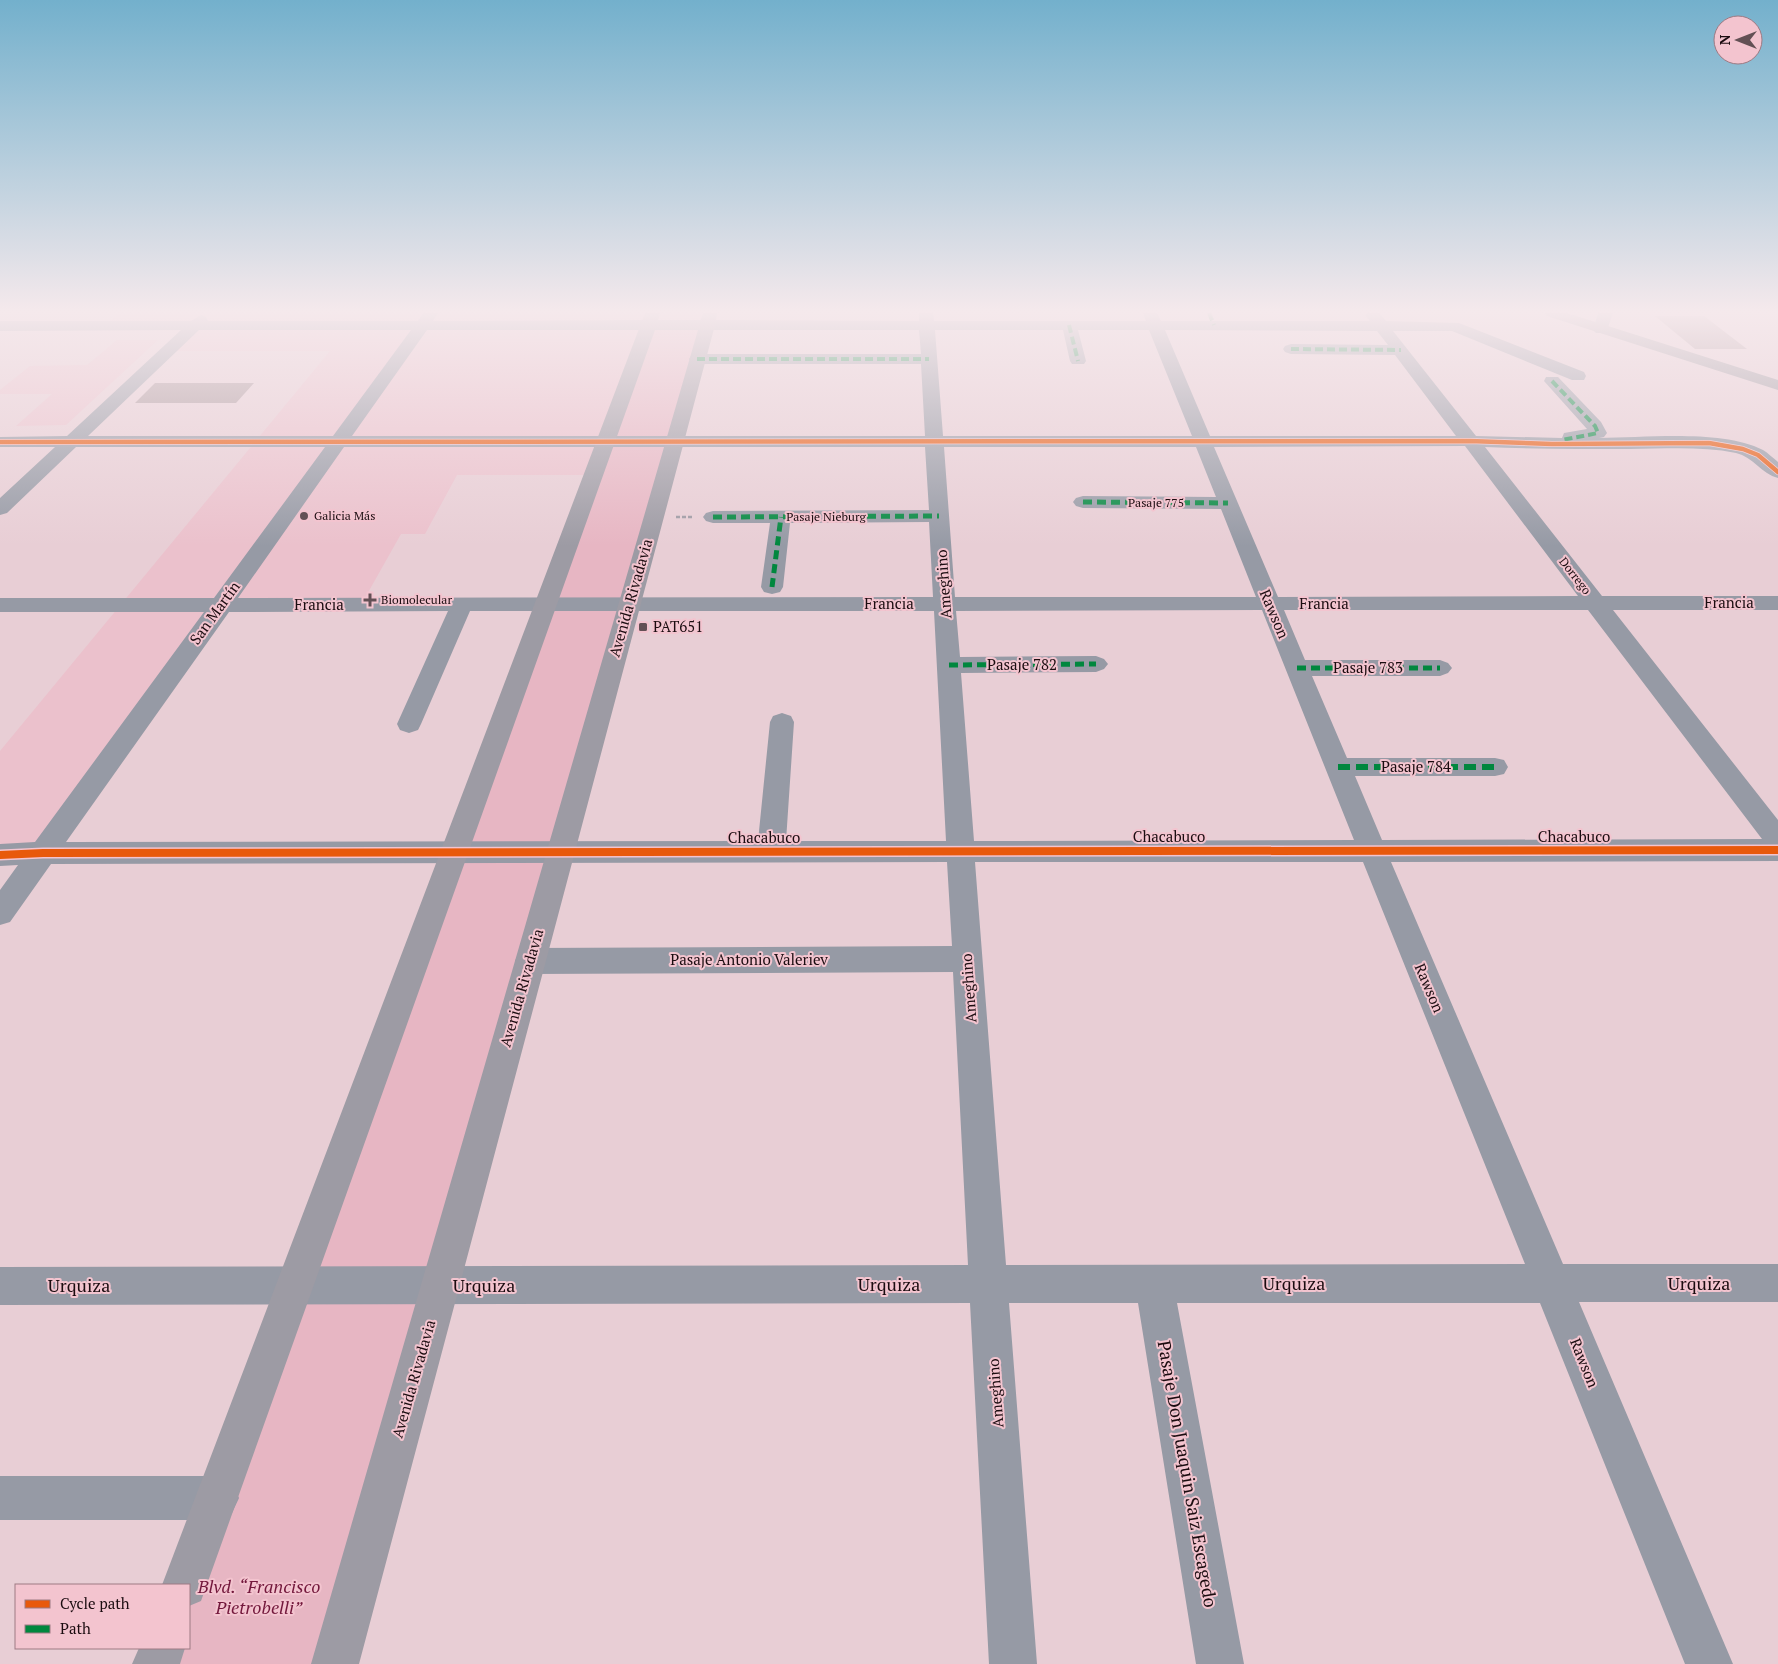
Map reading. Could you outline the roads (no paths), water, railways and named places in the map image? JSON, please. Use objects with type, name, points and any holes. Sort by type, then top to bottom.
[{"type":"main road","points":[[184,1584],[625,391]]},
{"type":"main road","name":"Avenida Rivadavia","points":[[335,1664],[688,391]]},
{"type":"main road","points":[[156,1664],[162,1649]]},
{"type":"street","points":[[0,508],[125,391]]},
{"type":"street","name":"San Martín","points":[[0,913],[375,391]]},
{"type":"street","name":"Ameghino","points":[[931,391],[1013,1664]]},
{"type":"street","name":"Rawson","points":[[1182,391],[1709,1664]]},
{"type":"street","name":"Dorrego","points":[[1431,391],[1778,840]]},
{"type":"street","points":[[1552,444],[1571,436],[1598,433],[1595,426],[1561,391]]},
{"type":"street","points":[[0,442],[1470,441],[1552,444],[1709,444],[1743,449],[1774,467]]},
{"type":"street","name":"Pasaje 775","points":[[1083,502],[1228,503]]},
{"type":"street","name":"Pasaje Nieburg","points":[[713,517],[939,516]]},
{"type":"street","points":[[772,587],[781,517]]},
{"type":"street","name":"Francia","points":[[0,605],[1778,603]]},
{"type":"street","points":[[409,724],[462,604]]},
{"type":"street","name":"Pasaje 782","points":[[949,665],[1096,664]]},
{"type":"street","name":"Pasaje 783","points":[[1297,668],[1440,668]]},
{"type":"street","points":[[771,852],[782,722]]},
{"type":"street","name":"Pasaje 784","points":[[1338,767],[1495,767]]},
{"type":"street","name":"Chacabuco","points":[[0,855],[43,853],[1778,850]]},
{"type":"street","name":"Pasaje Antonio Valeriev","points":[[530,960],[968,959]]},
{"type":"street","name":"Urquiza","points":[[0,1286],[1778,1283]]},
{"type":"street","name":"Pasaje Don Juaquin Saiz Escagedo","points":[[1154,1284],[1220,1664]]},
{"type":"street","points":[[0,1498],[217,1498]]},
{"type":"place","name":"Galicia Más","points":[[304,516]]},
{"type":"place","name":"Biomolecular","points":[[370,600]]},
{"type":"place","name":"PAT651","points":[[643,627]]},
{"type":"park label","name":"Blvd. “Francisco Pietrobelli”","points":[[259,1597]]}]
